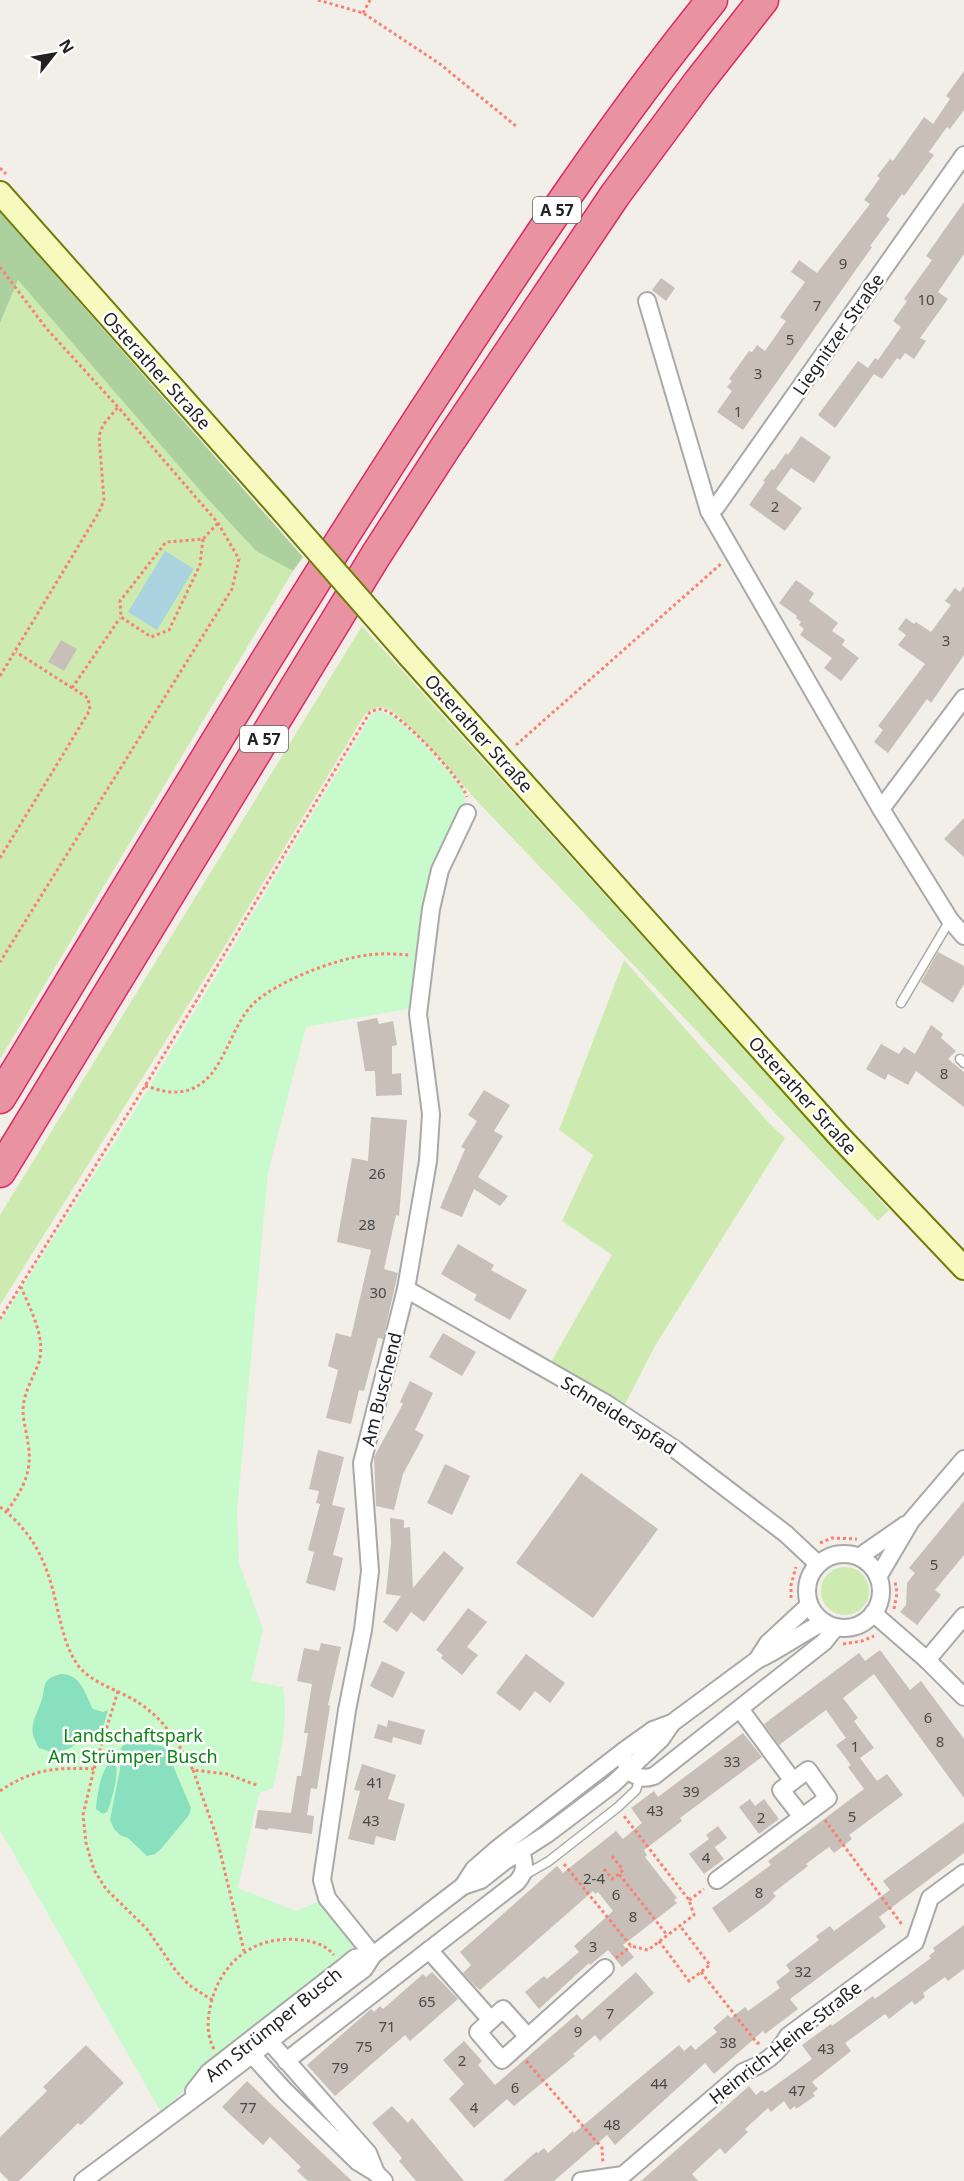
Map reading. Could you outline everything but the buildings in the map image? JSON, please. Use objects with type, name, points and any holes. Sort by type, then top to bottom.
[{"type":"highway","name":"A 57","points":[[0,1098],[345,532],[413,427],[585,170],[667,56],[712,0]]},
{"type":"highway","name":"A 57","points":[[0,1172],[376,555],[445,448],[615,195],[763,0]]},
{"type":"main road","name":"Osterather Straße","points":[[0,193],[410,657],[838,1135],[964,1269]]},
{"type":"street","name":"Liegnitzer Straße","points":[[709,511],[716,507],[964,155]]},
{"type":"street","points":[[647,301],[709,511],[881,808],[950,920],[964,936]]},
{"type":"street","points":[[881,808],[964,698]]},
{"type":"street","name":"Am Buschend","points":[[373,1955],[327,1898],[322,1880],[347,1710],[363,1629],[370,1571],[362,1463],[406,1289],[428,1161],[431,1114],[418,1014],[431,909],[440,870],[467,813]]},
{"type":"street","name":"Schneiderspfad","points":[[406,1289],[607,1404],[676,1450],[786,1534],[812,1559]]},
{"type":"street","points":[[878,1577],[911,1521],[964,1459]]},
{"type":"street","points":[[859,1557],[911,1521]]},
{"type":"street","points":[[880,1619],[856,1626],[830,1624],[804,1610],[812,1559],[838,1554],[859,1557],[874,1569],[878,1577],[880,1619],[927,1660],[964,1697]]},
{"type":"street","name":"Am Strümper Busch","points":[[757,1660],[768,1643],[804,1610]]},
{"type":"street","points":[[927,1660],[964,1616]]},
{"type":"street","points":[[625,1750],[625,1762],[634,1774],[654,1776],[824,1642],[830,1624]]},
{"type":"street","name":"Am Strümper Busch","points":[[463,1886],[474,1869],[497,1849],[653,1730],[672,1723],[757,1660],[776,1652],[808,1630],[830,1624]]},
{"type":"street","points":[[740,1709],[793,1781]]},
{"type":"street","name":"Am Strümper Busch","points":[[83,2181],[182,2107],[209,2072],[265,2037],[355,1958],[373,1955],[463,1886],[481,1880],[613,1784],[634,1774],[672,1723]]},
{"type":"street","points":[[717,1880],[828,1798],[808,1770],[781,1790],[808,1812]]},
{"type":"street","points":[[286,2061],[522,1876],[524,1868],[521,1852]]},
{"type":"street","points":[[915,1942],[930,1898],[964,1873]]},
{"type":"street","name":"Heinrich-Heine-Straße","points":[[580,2181],[623,2175],[743,2072],[762,2065],[780,2051],[788,2036],[915,1942]]},
{"type":"street","points":[[429,1950],[491,2020]]},
{"type":"street","points":[[528,2037],[503,2009],[478,2032],[502,2060],[515,2048],[528,2037],[605,1968]]},
{"type":"street","points":[[265,2037],[368,2152],[380,2177]]},
{"type":"street","points":[[247,2050],[285,2091],[358,2162],[380,2177]]},
{"type":"lane","points":[[901,1003],[950,920]]},
{"type":"lane","points":[[522,1876],[557,1855],[618,1807],[636,1790],[634,1774]]},
{"type":"path","points":[[318,0],[363,13],[440,64],[516,126]]},
{"type":"path","points":[[363,13],[370,0]]},
{"type":"path","points":[[0,267],[46,328],[218,523],[239,559],[232,589],[0,962]]},
{"type":"path","points":[[0,676],[104,500],[99,436],[103,425],[118,407]]},
{"type":"path","points":[[121,617],[151,637],[169,630],[200,565],[203,539],[218,523]]},
{"type":"path","points":[[72,688],[121,617],[120,601],[166,542],[203,539]]},
{"type":"path","points":[[514,746],[733,554]]},
{"type":"path","points":[[0,858],[90,710],[88,698],[16,652]]},
{"type":"path","points":[[0,1319],[145,1086],[370,712],[384,710],[398,717],[433,752],[465,789],[468,800],[467,813]]},
{"type":"path","points":[[145,1086],[172,1092],[193,1089],[208,1079],[223,1056],[238,1024],[255,1003],[289,981],[339,961],[369,954],[425,957]]},
{"type":"path","points":[[6,1512],[22,1491],[30,1468],[30,1450],[23,1412],[25,1395],[40,1360],[40,1336],[21,1287]]},
{"type":"path","points":[[0,1507],[30,1536],[44,1560],[63,1634],[78,1665],[93,1678],[141,1704],[163,1723],[178,1743],[193,1770],[216,1835],[244,1951]]},
{"type":"path","points":[[804,1610],[791,1600],[791,1585],[795,1569],[812,1559],[818,1544],[840,1537],[871,1542],[876,1547]]},
{"type":"path","points":[[824,1642],[839,1644],[862,1641],[876,1634],[880,1619],[892,1614],[897,1593],[894,1577],[896,1565],[888,1558]]},
{"type":"path","points":[[118,1691],[94,1769],[83,1815],[86,1843],[94,1870],[106,1889],[147,1929],[182,1978],[212,2000],[218,1982],[229,1964],[244,1951],[269,1941],[294,1939],[313,1941],[330,1950],[336,1958]]},
{"type":"path","points":[[0,1791],[31,1773],[62,1767],[94,1769]]},
{"type":"path","points":[[193,1770],[227,1774],[259,1786]]},
{"type":"path","points":[[557,1855],[631,1946],[648,1950],[694,1915],[689,1900],[618,1807]]},
{"type":"path","points":[[808,1812],[915,1942]]},
{"type":"path","points":[[604,1869],[612,1879],[623,1870],[612,1856]]},
{"type":"path","points":[[619,1874],[667,1935]]},
{"type":"path","points":[[659,1941],[689,1981],[710,1965],[680,1926]]},
{"type":"path","points":[[700,1972],[757,2043],[768,2043],[780,2051]]},
{"type":"path","points":[[515,2048],[603,2148],[603,2177]]},
{"type":"green space","points":[[0,212],[303,557],[293,571],[256,551],[203,494],[18,280],[0,323]]},
{"type":"green space","points":[[18,279],[203,494],[256,551],[293,571],[0,1059],[0,323]]},
{"type":"green space","points":[[362,626],[889,1210],[878,1221],[477,801],[428,746],[389,709],[379,707],[370,710],[364,716],[222,951],[0,1305],[0,1215]]},
{"type":"green space","name":"Landschaftspark Am Strümper Busch","points":[[377,711],[400,721],[419,740],[460,785],[464,791],[465,800],[454,826],[412,1008],[306,1027],[268,1172],[237,1511],[239,1563],[263,1629],[251,1681],[283,1687],[285,1700],[283,1738],[273,1788],[259,1793],[238,1888],[296,1911],[320,1901],[356,1950],[202,2074],[161,2112],[0,1830],[0,1322],[146,1093],[372,714]]},
{"type":"green space","points":[[624,960],[785,1138],[655,1346],[624,1406],[551,1362],[612,1255],[562,1221],[593,1155],[559,1130]]},
{"type":"green space","points":[[845,1567],[862,1574],[869,1591],[862,1608],[845,1615],[828,1608],[821,1591],[828,1574]]},
{"type":"green space","points":[[61,1674],[78,1681],[93,1709],[103,1712],[108,1710],[98,1745],[89,1737],[84,1737],[72,1747],[57,1754],[39,1748],[33,1730],[45,1685],[49,1679]]},
{"type":"green space","points":[[126,1742],[165,1747],[191,1808],[189,1815],[161,1849],[147,1856],[128,1838],[120,1835],[110,1820],[120,1769],[121,1748]]},
{"type":"green space","points":[[109,1764],[116,1766],[117,1770],[109,1808],[103,1814],[96,1809],[97,1798],[101,1779]]},
{"type":"water","points":[[165,551],[194,569],[157,630],[128,612]]}]
